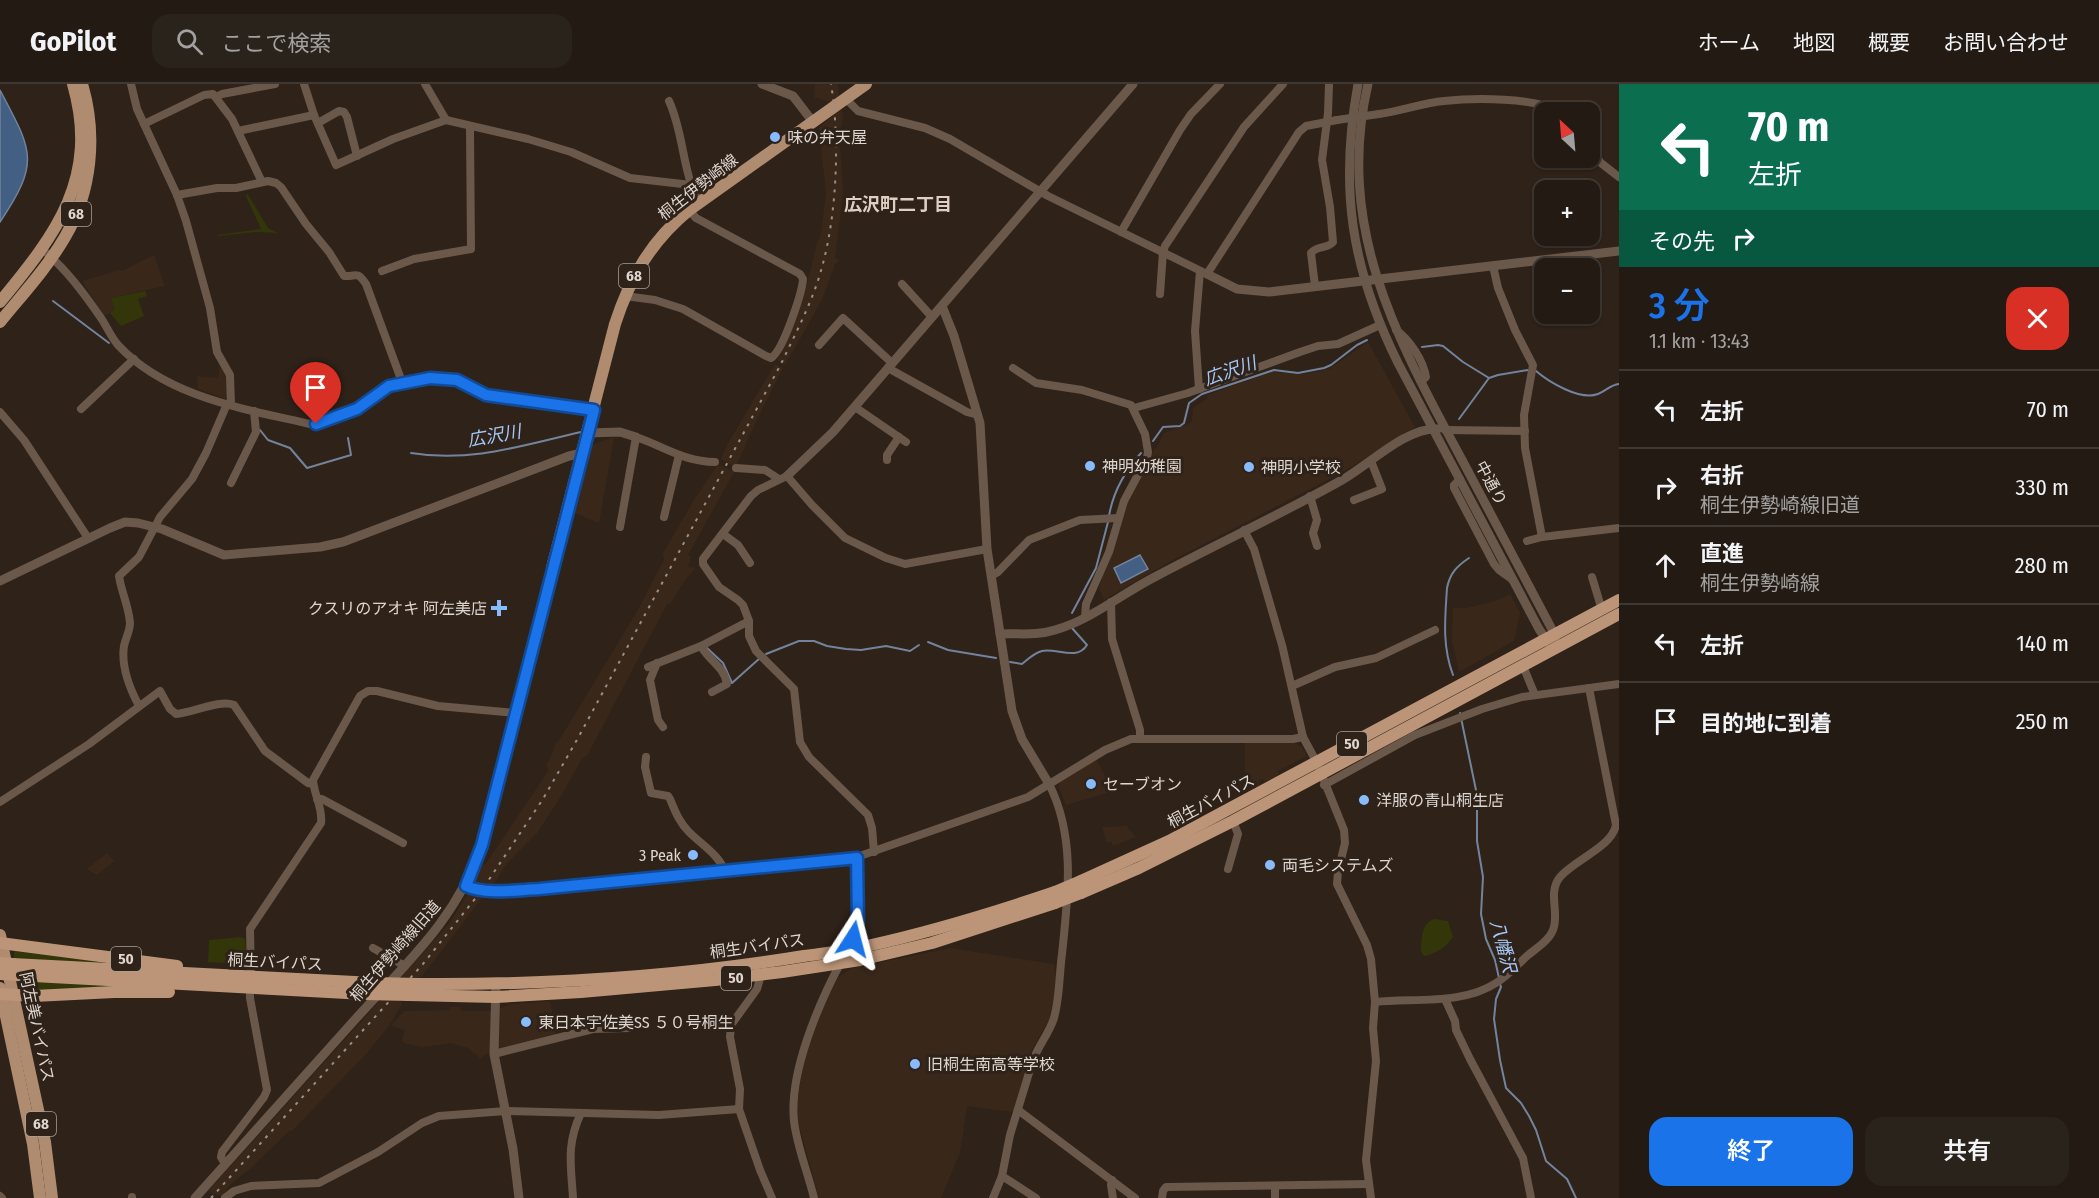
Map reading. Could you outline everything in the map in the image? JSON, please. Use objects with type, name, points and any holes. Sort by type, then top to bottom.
[{"type":"highway","name":"桐生バイパス","points":[[1081,887],[1169,841],[1320,774],[1550,638],[1619,600]]},
{"type":"highway","name":"桐生バイパス","points":[[251,983],[418,984],[496,991],[581,992],[761,975],[841,962],[932,943],[987,927],[1055,897],[1139,868],[1233,821],[1619,614]]},
{"type":"highway","name":"桐生バイパス","points":[[0,974],[9,967],[251,983],[365,994],[409,995],[496,991],[741,966],[849,950],[929,932],[1055,897]]},
{"type":"highway","name":"50","points":[[1,940],[188,968],[231,970],[251,983]]},
{"type":"highway","name":"50","points":[[4,993],[225,992],[251,983]]},
{"type":"main road","name":"68","points":[[0,322],[46,253],[67,206],[79,166],[81,133],[73,84]]},
{"type":"main road","name":"68","points":[[0,302],[69,229],[86,180],[90,150],[90,126],[82,84]]},
{"type":"main road","name":"桐生伊勢崎線","points":[[552,568],[615,324],[636,271],[652,248],[694,206],[866,84]]},
{"type":"main road","name":"阿左美バイパス","points":[[1,940],[4,993],[33,1144],[39,1198]]},
{"type":"main road","name":"阿左美バイパス","points":[[4,993],[45,1142],[52,1198]]},
{"type":"street","points":[[131,84],[133,98],[177,195],[189,228],[217,352],[230,375],[229,405],[198,470],[186,488],[160,517],[139,557],[119,576],[129,620],[129,631],[124,646],[124,661],[131,688],[139,706]]},
{"type":"street","points":[[216,97],[275,84]]},
{"type":"street","points":[[304,84],[314,115],[336,165],[393,139],[446,120],[528,139],[571,152],[630,178],[690,185]]},
{"type":"street","points":[[425,84],[446,120]]},
{"type":"street","points":[[762,84],[793,96],[813,122]]},
{"type":"street","points":[[874,852],[872,828],[868,815],[809,756],[800,742],[794,689],[756,651],[749,636],[749,621],[743,605],[719,587],[702,561],[751,496],[783,477],[833,432],[1133,84]]},
{"type":"street","points":[[1120,232],[1180,130],[1191,114],[1220,84]]},
{"type":"street","points":[[1160,294],[1163,252],[1244,127],[1283,84]]},
{"type":"street","points":[[1315,286],[1311,253],[1333,242],[1322,160],[1330,93],[1329,84]]},
{"type":"street","points":[[1358,84],[1350,140],[1349,186],[1353,233],[1364,282]]},
{"type":"street","name":"中通り","points":[[1368,84],[1360,139],[1361,182],[1366,233],[1377,281],[1395,329],[1555,649]]},
{"type":"street","points":[[144,124],[208,93],[216,97],[230,117],[262,182]]},
{"type":"street","points":[[846,99],[858,111],[925,128],[944,136],[1041,191],[1120,232],[1203,273],[1247,291],[1269,292],[1377,281],[1619,251]]},
{"type":"street","points":[[625,296],[655,300],[683,309],[771,358],[775,355],[785,335],[803,279],[800,274],[696,219],[677,117],[669,101]]},
{"type":"street","points":[[1199,389],[1194,331],[1203,273],[1299,132],[1306,126],[1443,101],[1534,102]]},
{"type":"street","points":[[318,123],[339,111],[344,112],[357,156]]},
{"type":"street","points":[[238,131],[314,115]]},
{"type":"street","points":[[382,271],[414,260],[471,249],[470,127]]},
{"type":"street","points":[[1600,162],[1619,177]]},
{"type":"street","points":[[177,195],[217,188],[236,188],[262,182],[272,182],[281,187],[344,276],[356,274],[366,284],[402,382]]},
{"type":"street","points":[[46,253],[61,265],[82,291],[117,344],[134,359],[170,381],[229,405],[316,424],[357,409],[389,386],[430,378],[457,380],[486,395],[594,410]]},
{"type":"street","points":[[1493,266],[1498,288],[1515,330],[1533,365],[1524,415],[1526,457],[1542,537]]},
{"type":"street","name":"中通り","points":[[1364,282],[1380,325],[1433,429],[1515,581],[1550,638]]},
{"type":"street","points":[[902,284],[932,317]]},
{"type":"street","points":[[942,306],[954,336],[978,415],[987,549],[1011,703],[1017,728],[1049,784],[1062,814],[1069,875],[1060,985],[1052,1023],[1035,1052],[1010,1135],[1002,1176],[993,1198]]},
{"type":"street","points":[[819,345],[843,318],[890,365],[967,412],[978,415]]},
{"type":"street","points":[[1134,408],[1175,398],[1318,346],[1338,344],[1380,325]]},
{"type":"street","points":[[81,409],[134,359]]},
{"type":"street","points":[[1013,368],[1036,383],[1082,390],[1127,402],[1134,408],[1145,434],[1148,452],[1115,518],[1109,552],[1086,604],[1085,617]]},
{"type":"street","points":[[855,407],[906,442]]},
{"type":"street","points":[[231,483],[255,432],[254,411]]},
{"type":"street","points":[[0,412],[24,440],[88,538]]},
{"type":"street","points":[[1000,634],[1045,633],[1085,617],[1150,579],[1343,479],[1421,430],[1525,431]]},
{"type":"street","points":[[588,433],[594,435],[620,432],[679,455],[700,461],[715,462]]},
{"type":"street","points":[[620,528],[636,437]]},
{"type":"street","points":[[887,460],[887,455],[899,437]]},
{"type":"street","points":[[0,580],[125,522],[155,527],[224,555],[320,547],[349,540],[582,453]]},
{"type":"street","points":[[664,517],[679,455]]},
{"type":"street","points":[[1354,500],[1382,489],[1371,461]]},
{"type":"street","points":[[736,468],[765,470],[783,477],[845,538],[886,558],[905,564],[987,549]]},
{"type":"street","points":[[1310,496],[1317,520],[1313,533],[1317,546]]},
{"type":"street","points":[[991,576],[998,572],[1029,540],[1080,520],[1115,518]]},
{"type":"street","points":[[1527,541],[1542,537],[1619,528]]},
{"type":"street","points":[[1244,530],[1254,549],[1292,686],[1303,737],[1344,830],[1346,843],[1337,884],[1369,952],[1375,1002],[1373,1028],[1376,1061],[1366,1160],[1371,1198]]},
{"type":"street","points":[[723,534],[738,545],[750,563]]},
{"type":"street","name":"桐生伊勢崎線旧道","points":[[195,1198],[439,927],[466,886],[482,845],[552,568]]},
{"type":"street","points":[[1592,577],[1602,610]]},
{"type":"street","points":[[1112,602],[1112,639],[1140,730],[1140,737]]},
{"type":"street","points":[[648,667],[701,646],[749,621]]},
{"type":"street","points":[[1292,686],[1341,665],[1376,658],[1435,630]]},
{"type":"street","points":[[701,646],[722,669],[726,679],[727,684],[712,692]]},
{"type":"street","points":[[657,663],[650,680],[658,720],[663,727]]},
{"type":"street","points":[[1523,666],[1535,695]]},
{"type":"street","points":[[1320,774],[1415,735],[1514,699],[1619,684]]},
{"type":"street","points":[[1375,1002],[1445,999],[1471,993],[1501,980],[1550,936],[1555,920],[1554,890],[1561,877],[1615,831],[1590,688]]},
{"type":"street","points":[[0,802],[89,744],[160,691],[170,709],[176,714],[230,703],[234,705],[266,751],[308,783],[313,784]]},
{"type":"street","points":[[225,1164],[221,1157],[222,1152],[264,1097],[267,1089],[250,998],[250,929],[321,823],[321,813],[313,784],[316,774],[355,702],[368,691],[376,691],[438,706],[516,713]]},
{"type":"street","points":[[466,886],[483,890],[526,890],[857,858],[1021,800],[1120,742],[1140,737],[1293,739],[1303,737]]},
{"type":"street","points":[[646,757],[645,767],[651,793],[668,796],[681,822],[691,834],[707,846],[725,872]]},
{"type":"street","points":[[317,799],[322,799],[403,843]]},
{"type":"street","points":[[1228,869],[1238,834],[1233,821]]},
{"type":"street","points":[[814,1198],[795,1128],[793,1104],[802,1055],[821,1005],[849,950],[858,921],[857,858]]},
{"type":"street","points":[[373,948],[405,966]]},
{"type":"street","points":[[761,975],[757,989],[734,1020],[730,1030],[740,1089],[739,1109],[772,1198]]},
{"type":"street","points":[[496,991],[494,1054],[516,1167],[519,1198]]},
{"type":"street","points":[[1445,999],[1470,1059],[1523,1158],[1531,1198]]},
{"type":"street","points":[[494,1054],[593,1029],[629,1028]]},
{"type":"street","points":[[230,1196],[238,1190],[258,1185],[320,1183],[378,1152],[433,1118],[448,1115],[506,1111],[659,1115],[739,1109]]},
{"type":"street","points":[[1018,1110],[1135,1198]]},
{"type":"street","points":[[573,1198],[570,1151],[572,1135],[581,1113]]},
{"type":"street","points":[[1002,1176],[1036,1198]]},
{"type":"street","points":[[1112,1180],[1113,1198]]},
{"type":"street","points":[[1162,1198],[1166,1187],[1369,1184]]},
{"type":"street","points":[[1275,1186],[1275,1198]]},
{"type":"shaded area","points":[[815,84],[838,84],[839,97],[831,102],[814,97]]},
{"type":"shaded area","points":[[840,109],[843,113],[840,144],[843,193],[835,257],[839,261],[835,264],[822,300],[785,365],[777,360],[781,355],[806,288],[820,239],[826,193],[819,128]]},
{"type":"shaded area","points":[[154,255],[165,286],[111,298],[115,310],[104,316],[82,281],[122,271]]},
{"type":"shaded area","name":"神明小学校","points":[[1368,342],[1415,427],[1343,472],[1167,563],[1104,600],[1099,588],[1109,552],[1128,501],[1150,462],[1154,448],[1156,449],[1164,433],[1192,422],[1193,408],[1208,398],[1207,395],[1272,372],[1304,374],[1329,369]]},
{"type":"shaded area","points":[[775,364],[783,368],[737,464],[731,465],[721,458]]},
{"type":"shaded area","points":[[220,366],[228,376],[226,399],[198,389],[197,376],[218,378]]},
{"type":"shaded area","points":[[614,438],[599,523],[575,513],[592,445]]},
{"type":"shaded area","points":[[721,465],[734,472],[688,555],[691,557],[688,567],[694,570],[671,603],[667,604],[587,756],[583,757],[538,832],[507,863],[492,887],[479,886],[476,880],[482,864],[485,865],[549,770],[546,766],[555,744],[636,613],[665,558],[662,555],[694,500],[716,467]]},
{"type":"shaded area","points":[[1510,594],[1520,613],[1514,641],[1459,672],[1452,641],[1453,608],[1467,608],[1496,601]]},
{"type":"shaded area","points":[[1245,742],[1295,743],[1302,747],[1307,756],[1278,771],[1279,775],[1265,782],[1263,779],[1258,781],[1260,785],[1254,788],[1251,783],[1245,786]]},
{"type":"shaded area","points":[[1096,759],[1113,791],[1066,805],[1059,787],[1060,782]]},
{"type":"shaded area","points":[[1126,826],[1136,837],[1113,846],[1111,841],[1107,843],[1102,827]]},
{"type":"shaded area","points":[[107,853],[114,861],[97,875],[87,869]]},
{"type":"shaded area","points":[[468,893],[484,893],[484,895],[427,970],[400,1001],[402,1004],[389,1026],[366,1054],[292,1131],[290,1130],[250,1169],[232,1183],[222,1196],[212,1194],[209,1190],[449,924]]},
{"type":"shaded area","name":"旧桐生南高等学校","points":[[950,948],[1054,964],[1057,982],[1049,1020],[1031,1051],[1013,1112],[967,1106],[960,1153],[941,1198],[819,1198],[798,1121],[797,1103],[805,1054],[818,1018],[838,977],[853,968]]},
{"type":"shaded area","name":"東日本宇佐美SS ５０号桐生","points":[[550,1001],[556,1036],[501,1048],[499,1046],[500,1008],[512,1004]]},
{"type":"shaded area","points":[[450,1007],[460,1007],[461,1011],[491,1011],[490,1052],[480,1058],[468,1048],[451,1043],[422,1047],[404,1043],[402,1040],[405,1030],[391,1026],[404,1011],[450,1010]]},
{"type":"green space","points":[[247,193],[268,228],[278,233],[257,232],[218,236],[261,229],[246,196]]},
{"type":"green space","points":[[145,291],[147,296],[138,299],[144,316],[121,326],[110,313],[115,310],[111,298]]},
{"type":"green space","points":[[1434,919],[1448,921],[1453,937],[1440,950],[1424,956],[1421,952],[1424,929]]},
{"type":"green space","points":[[241,937],[245,939],[247,964],[208,962],[209,940]]},
{"type":"green space","points":[[14,951],[158,966],[14,958]]},
{"type":"green space","points":[[19,980],[157,988],[22,991]]},
{"type":"water","points":[[0,90],[25,142],[27,156],[22,184],[0,222]]},
{"type":"water","points":[[1140,555],[1148,569],[1121,583],[1114,568]]},
{"type":"waterway","name":"広沢川","points":[[53,301],[109,343]]},
{"type":"waterway","name":"広沢川","points":[[1153,441],[1163,427],[1180,426],[1184,423],[1189,403],[1202,394],[1274,370],[1298,373],[1324,368],[1367,340]]},
{"type":"waterway","name":"広沢川","points":[[1422,347],[1443,346],[1489,378]]},
{"type":"waterway","name":"広沢川","points":[[1489,378],[1528,370]]},
{"type":"waterway","name":"広沢川","points":[[1536,371],[1557,385],[1583,395],[1598,394],[1619,384]]},
{"type":"waterway","name":"八幡沢","points":[[1459,419],[1489,378]]},
{"type":"waterway","points":[[260,430],[268,440],[290,448],[307,468],[351,455],[348,438]]},
{"type":"waterway","name":"広沢川","points":[[411,453],[433,456],[476,454],[581,432]]},
{"type":"waterway","name":"広沢川","points":[[1109,516],[1113,499],[1121,482],[1141,453]]},
{"type":"waterway","name":"広沢川","points":[[1072,613],[1096,568],[1108,522]]},
{"type":"waterway","name":"八幡沢","points":[[1453,675],[1446,643],[1447,588],[1455,570],[1469,558]]},
{"type":"waterway","name":"広沢川","points":[[1010,662],[1022,664],[1042,651],[1072,653],[1083,650],[1087,645],[1072,628]]},
{"type":"waterway","points":[[766,654],[799,641],[814,641],[827,646],[861,650],[886,646],[910,651],[919,645]]},
{"type":"waterway","name":"広沢川","points":[[928,642],[948,650],[996,658]]},
{"type":"waterway","points":[[707,648],[723,663],[732,683],[760,658]]},
{"type":"waterway","name":"八幡沢","points":[[1460,713],[1477,795],[1477,841],[1483,877],[1481,914],[1486,939],[1495,960],[1499,978]]},
{"type":"waterway","name":"八幡沢","points":[[1500,984],[1494,1019],[1506,1088],[1521,1103],[1529,1116],[1546,1161],[1567,1179],[1576,1198]]},
{"type":"railway","points":[[211,1198],[423,964],[482,890],[543,799],[578,738],[781,364],[814,292],[827,246],[836,176],[836,128],[831,84]]},
{"type":"place","name":"味の弁天屋","points":[[775,137]]},
{"type":"place","name":"神明幼稚園","points":[[1090,466]]},
{"type":"place","name":"神明小学校","points":[[1249,467]]},
{"type":"place","name":"クスリのアオキ 阿左美店","points":[[499,608]]},
{"type":"place","name":"セーブオン","points":[[1091,784]]},
{"type":"place","name":"洋服の青山桐生店","points":[[1364,800]]},
{"type":"place","name":"3 Peak","points":[[693,855]]},
{"type":"place","name":"両毛システムズ","points":[[1270,865]]},
{"type":"place","name":"東日本宇佐美SS ５０号桐生","points":[[526,1022]]},
{"type":"place","name":"旧桐生南高等学校","points":[[915,1064]]},
{"type":"district","name":"広沢町二丁目","points":[[898,205]]},
{"type":"route","points":[[316,424],[357,409],[389,386],[430,378],[457,380],[486,395],[594,410],[482,845],[466,886],[472,889],[493,890],[539,889],[857,858],[858,921],[853,939]]}]
